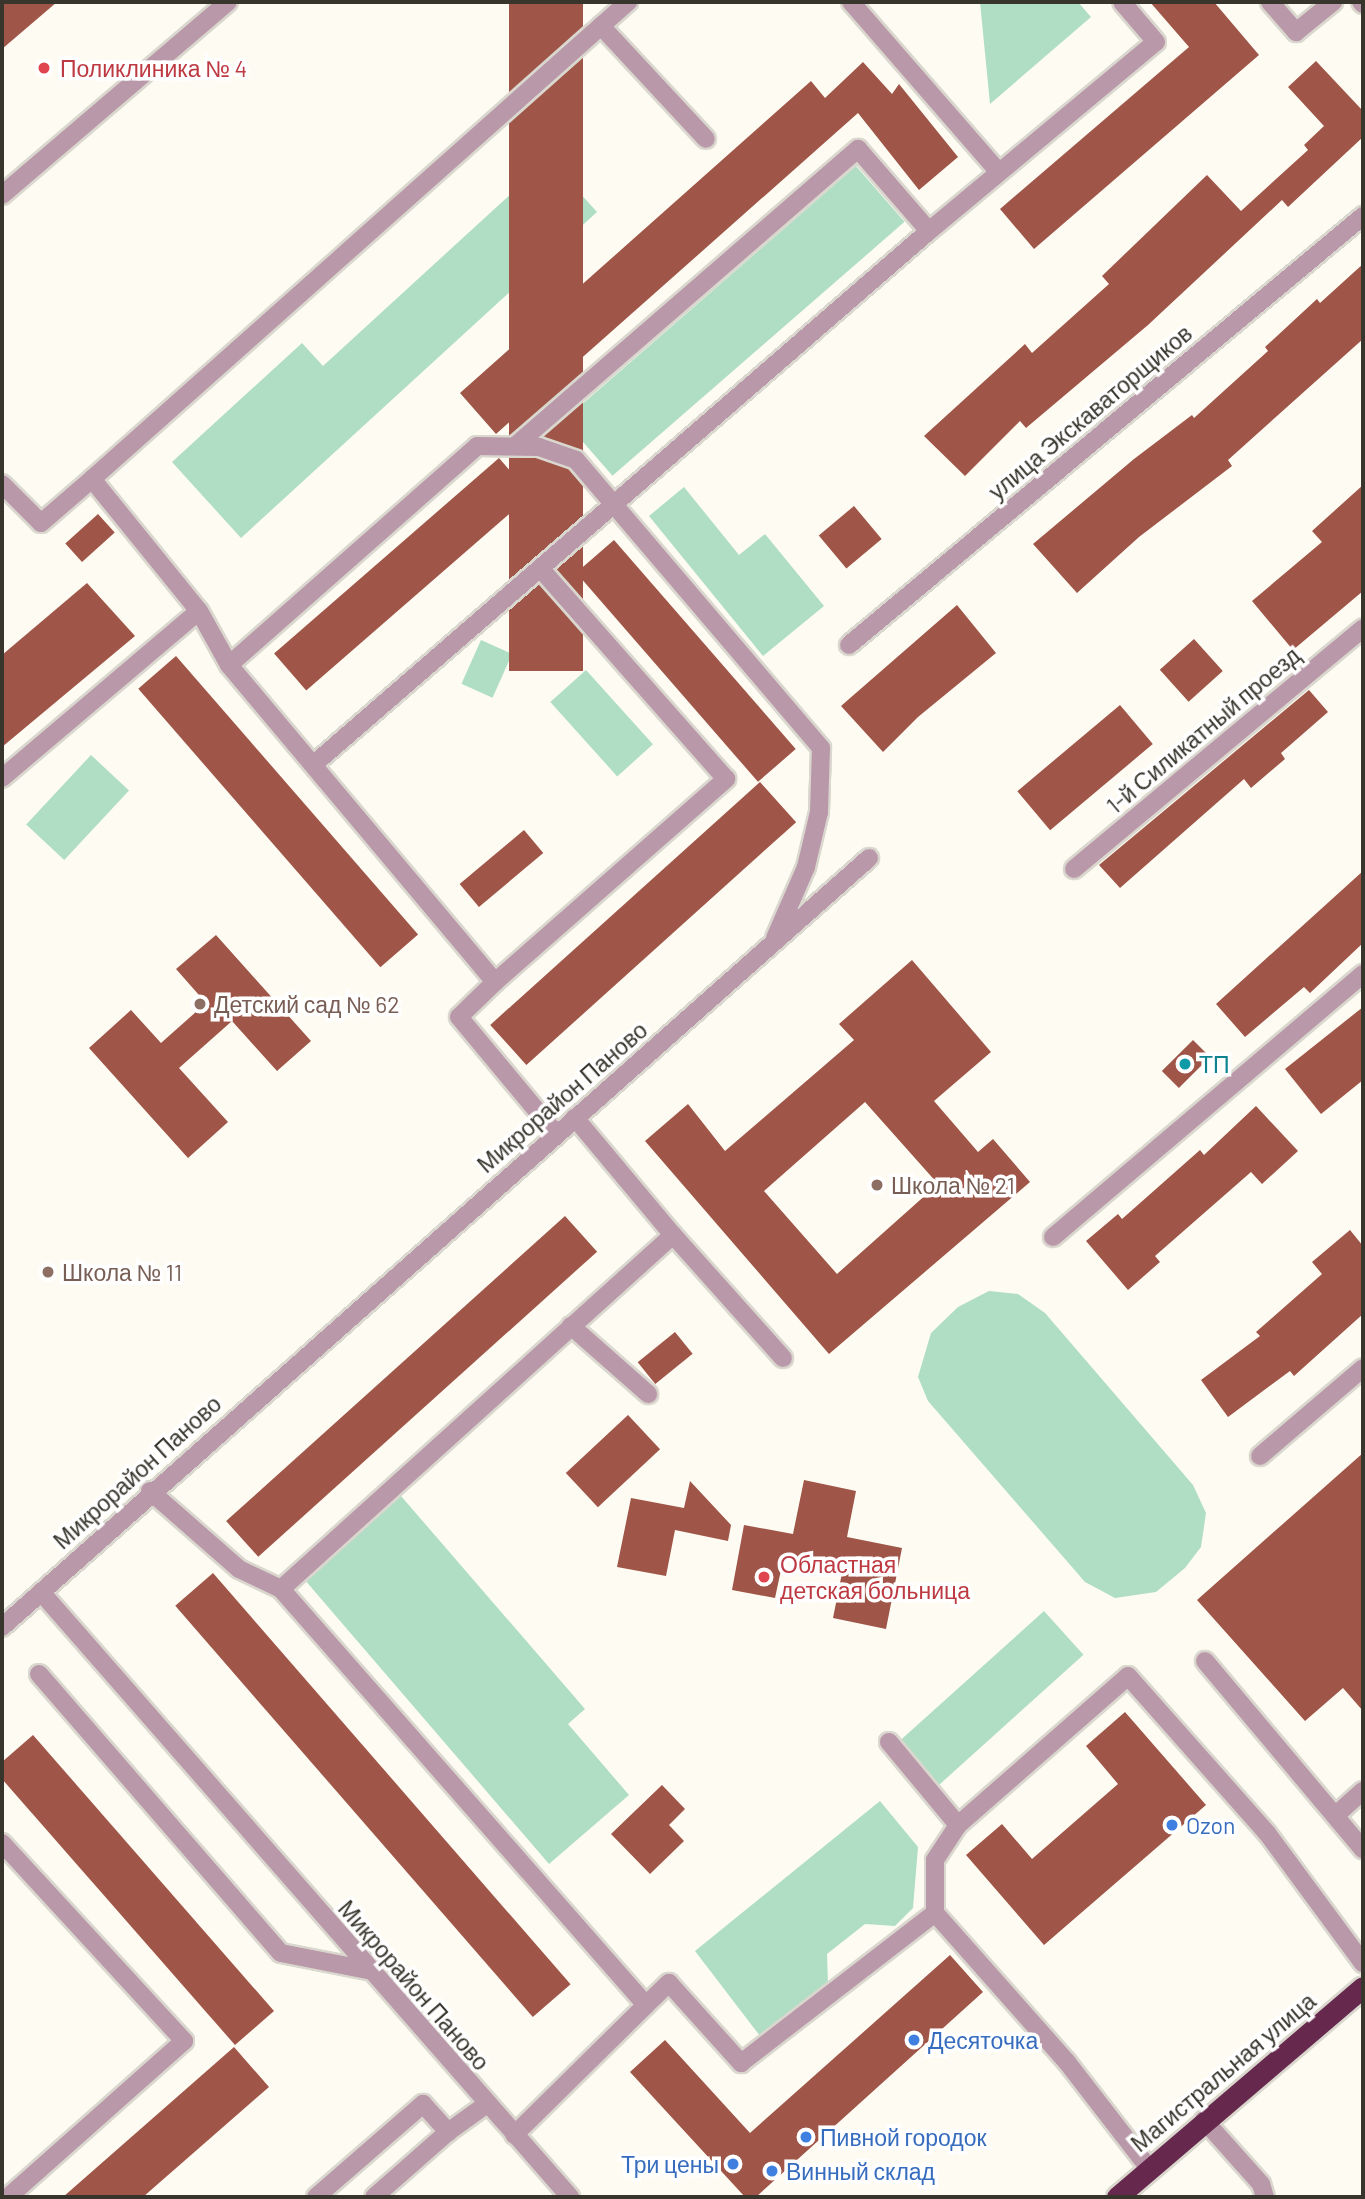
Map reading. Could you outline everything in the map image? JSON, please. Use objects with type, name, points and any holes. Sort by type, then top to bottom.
[{"type":"highway","name":"Магистральная улица","points":[[1117,2197],[1363,1987]]},
{"type":"street","points":[[6,186],[228,2]]},
{"type":"street","points":[[2,484],[41,523],[628,2]]},
{"type":"street","points":[[851,2],[999,173]]},
{"type":"street","points":[[313,765],[542,570],[929,231],[1156,42],[1122,2]]},
{"type":"street","points":[[1270,2],[1296,32],[1334,2]]},
{"type":"street","points":[[601,26],[706,139]]},
{"type":"street","points":[[515,446],[858,149],[929,231]]},
{"type":"street","name":"улица Экскаваторщиков","points":[[849,645],[1363,216]]},
{"type":"street","points":[[229,666],[477,446],[539,447],[576,460],[821,748],[819,812],[806,867],[772,945]]},
{"type":"street","points":[[92,480],[199,611],[229,666],[495,982]]},
{"type":"street","points":[[542,570],[726,779],[495,982],[459,1017],[556,1134]]},
{"type":"street","points":[[2,778],[199,611]]},
{"type":"street","name":"1-й Силикатный проезд","points":[[1074,869],[1363,628]]},
{"type":"street","name":"Микрорайон Паново","points":[[570,2197],[368,1970],[41,1592],[150,1491],[869,858]]},
{"type":"street","points":[[1053,1237],[1363,974]]},
{"type":"street","points":[[575,1118],[783,1359]]},
{"type":"street","points":[[281,1589],[673,1234]]},
{"type":"street","points":[[571,1326],[648,1394]]},
{"type":"street","points":[[1260,1455],[1363,1368]]},
{"type":"street","points":[[150,1491],[239,1569],[281,1589],[646,2005]]},
{"type":"street","points":[[2,1628],[41,1592]]},
{"type":"street","points":[[1205,1661],[1363,1849]]},
{"type":"street","points":[[38,1674],[281,1953],[368,1970]]},
{"type":"street","points":[[1149,2168],[1067,2062],[934,1913],[935,1860],[958,1825],[1128,1676],[1267,1833],[1363,1963]]},
{"type":"street","points":[[889,1742],[958,1825]]},
{"type":"street","points":[[1336,1815],[1363,1791]]},
{"type":"street","points":[[2,1843],[184,2041],[8,2197]]},
{"type":"street","points":[[514,2135],[669,1983],[741,2063],[934,1913]]},
{"type":"street","points":[[316,2197],[423,2104],[448,2132]]},
{"type":"street","points":[[374,2197],[448,2132],[487,2104]]},
{"type":"street","points":[[1204,2120],[1261,2184],[1265,2197]]},
{"type":"green space","points":[[980,2],[1078,2],[1091,17],[990,104]]},
{"type":"green space","points":[[549,159],[597,212],[241,538],[172,462],[302,343],[323,366]]},
{"type":"green space","points":[[856,166],[905,222],[612,476],[564,420]]},
{"type":"green space","points":[[684,487],[739,555],[765,534],[824,606],[763,656],[649,516]]},
{"type":"green space","points":[[481,640],[512,654],[493,698],[461,684]]},
{"type":"green space","points":[[586,670],[653,744],[617,776],[550,702]]},
{"type":"green space","points":[[91,755],[129,790],[64,860],[26,824]]},
{"type":"green space","points":[[989,1291],[1018,1294],[1045,1313],[1193,1485],[1206,1513],[1201,1547],[1185,1568],[1156,1592],[1115,1598],[1085,1582],[928,1401],[918,1377],[931,1333],[958,1307]]},
{"type":"green space","points":[[401,1496],[585,1709],[568,1724],[629,1795],[549,1864],[304,1579]]},
{"type":"green space","points":[[1044,1611],[1083,1655],[937,1787],[898,1743]]},
{"type":"green space","points":[[880,1801],[918,1847],[913,1908],[895,1926],[865,1924],[827,1954],[828,1984],[760,2036],[695,1951]]},
{"type":"building","points":[[2,2],[57,2],[2,49]]},
{"type":"building","points":[[509,2],[583,2],[583,671],[509,671]]},
{"type":"building","points":[[1150,2],[1214,2],[1259,55],[1034,249],[1000,209],[1189,47]]},
{"type":"building","points":[[1316,61],[1363,111],[1363,137],[1288,207],[1282,200],[1148,325],[1026,428],[1020,421],[965,476],[924,436],[1025,344],[1032,353],[1109,284],[1102,276],[1207,175],[1241,211],[1308,150],[1304,145],[1324,126],[1288,87]]},
{"type":"building","points":[[863,62],[892,94],[899,84],[958,157],[919,190],[858,113],[496,434],[460,393],[811,81],[825,98]]},
{"type":"building","points":[[1363,264],[1363,339],[1228,460],[1232,466],[1139,537],[1077,593],[1033,544],[1134,459],[1192,415],[1194,418],[1268,351],[1265,347],[1317,299],[1320,303]]},
{"type":"building","points":[[499,458],[531,495],[306,690],[274,654]]},
{"type":"building","points":[[1363,485],[1363,591],[1293,650],[1252,601],[1322,542],[1312,531]]},
{"type":"building","points":[[854,506],[882,539],[846,569],[819,536]]},
{"type":"building","points":[[98,514],[115,533],[82,562],[65,543]]},
{"type":"building","points":[[614,540],[796,749],[758,782],[576,573]]},
{"type":"building","points":[[87,583],[135,636],[2,747],[2,655]]},
{"type":"building","points":[[957,605],[996,653],[918,717],[883,752],[841,706]]},
{"type":"building","points":[[1194,639],[1223,671],[1189,702],[1160,670]]},
{"type":"building","points":[[176,656],[418,934],[380,967],[138,689]]},
{"type":"building","points":[[1309,690],[1328,712],[1281,753],[1285,759],[1251,788],[1244,779],[1120,888],[1099,865]]},
{"type":"building","points":[[1120,705],[1153,744],[1050,830],[1017,791]]},
{"type":"building","points":[[760,782],[796,822],[526,1065],[490,1025]]},
{"type":"building","points":[[524,830],[543,853],[479,907],[460,884]]},
{"type":"building","points":[[1363,871],[1363,943],[1310,993],[1304,987],[1245,1037],[1216,1004]]},
{"type":"building","points":[[216,935],[311,1041],[277,1071],[232,1021],[179,1068],[228,1122],[188,1158],[89,1048],[131,1010],[161,1043],[206,1003],[176,969]]},
{"type":"building","points":[[912,960],[991,1052],[934,1101],[978,1152],[993,1139],[1030,1182],[829,1354],[645,1141],[688,1104],[725,1151],[854,1040],[839,1024]],"holes":[[[865,1102],[938,1184],[837,1274],[764,1191]]]},
{"type":"building","points":[[1363,1007],[1363,1080],[1321,1114],[1285,1069]]},
{"type":"building","name":"ТП","points":[[1193,1040],[1210,1057],[1179,1088],[1162,1071]]},
{"type":"building","points":[[1256,1106],[1298,1151],[1262,1184],[1251,1172],[1155,1256],[1160,1262],[1128,1290],[1086,1241],[1118,1214],[1122,1219],[1200,1150],[1204,1155]]},
{"type":"building","points":[[565,1216],[597,1252],[258,1557],[226,1521]]},
{"type":"building","points":[[1350,1230],[1363,1246],[1363,1314],[1294,1376],[1290,1371],[1228,1417],[1201,1380],[1260,1336],[1256,1332],[1322,1274],[1312,1262]]},
{"type":"building","points":[[675,1332],[693,1354],[655,1384],[638,1362]]},
{"type":"building","points":[[628,1415],[660,1449],[598,1507],[566,1473]]},
{"type":"building","points":[[1363,1453],[1363,1711],[1343,1688],[1305,1721],[1197,1600]]},
{"type":"building","points":[[804,1480],[856,1491],[847,1537],[902,1548],[886,1629],[833,1618],[843,1568],[784,1556],[775,1598],[732,1590],[744,1525],[793,1534]]},
{"type":"building","points":[[690,1481],[731,1525],[728,1541],[675,1530],[666,1576],[617,1567],[631,1498],[684,1508]]},
{"type":"building","points":[[213,1573],[571,1984],[533,2017],[175,1606]]},
{"type":"building","points":[[1125,1712],[1206,1805],[1044,1945],[966,1855],[1002,1824],[1032,1859],[1118,1784],[1086,1746]]},
{"type":"building","points":[[33,1735],[274,2011],[235,2045],[2,1779],[2,1762]]},
{"type":"building","points":[[662,1785],[685,1809],[669,1825],[684,1841],[650,1874],[611,1834]]},
{"type":"building","points":[[950,1955],[983,1992],[756,2197],[745,2197],[630,2072],[665,2040],[750,2133]]},
{"type":"building","points":[[234,2047],[269,2087],[143,2197],[63,2197]]},
{"type":"place","name":"Поликлиника № 4","points":[[44,68]]},
{"type":"place","name":"Детский сад № 62","points":[[200,1004]]},
{"type":"place","name":"ТП","points":[[1185,1064]]},
{"type":"place","name":"Школа № 21","points":[[877,1185]]},
{"type":"place","name":"Школа № 11","points":[[48,1272]]},
{"type":"place","name":"Областная детская больница","points":[[764,1577]]},
{"type":"place","name":"Ozon","points":[[1172,1825]]},
{"type":"place","name":"Десяточка","points":[[914,2040]]},
{"type":"place","name":"Пивной городок","points":[[806,2137]]},
{"type":"place","name":"Три цены","points":[[733,2164]]},
{"type":"place","name":"Винный склад","points":[[772,2171]]}]
